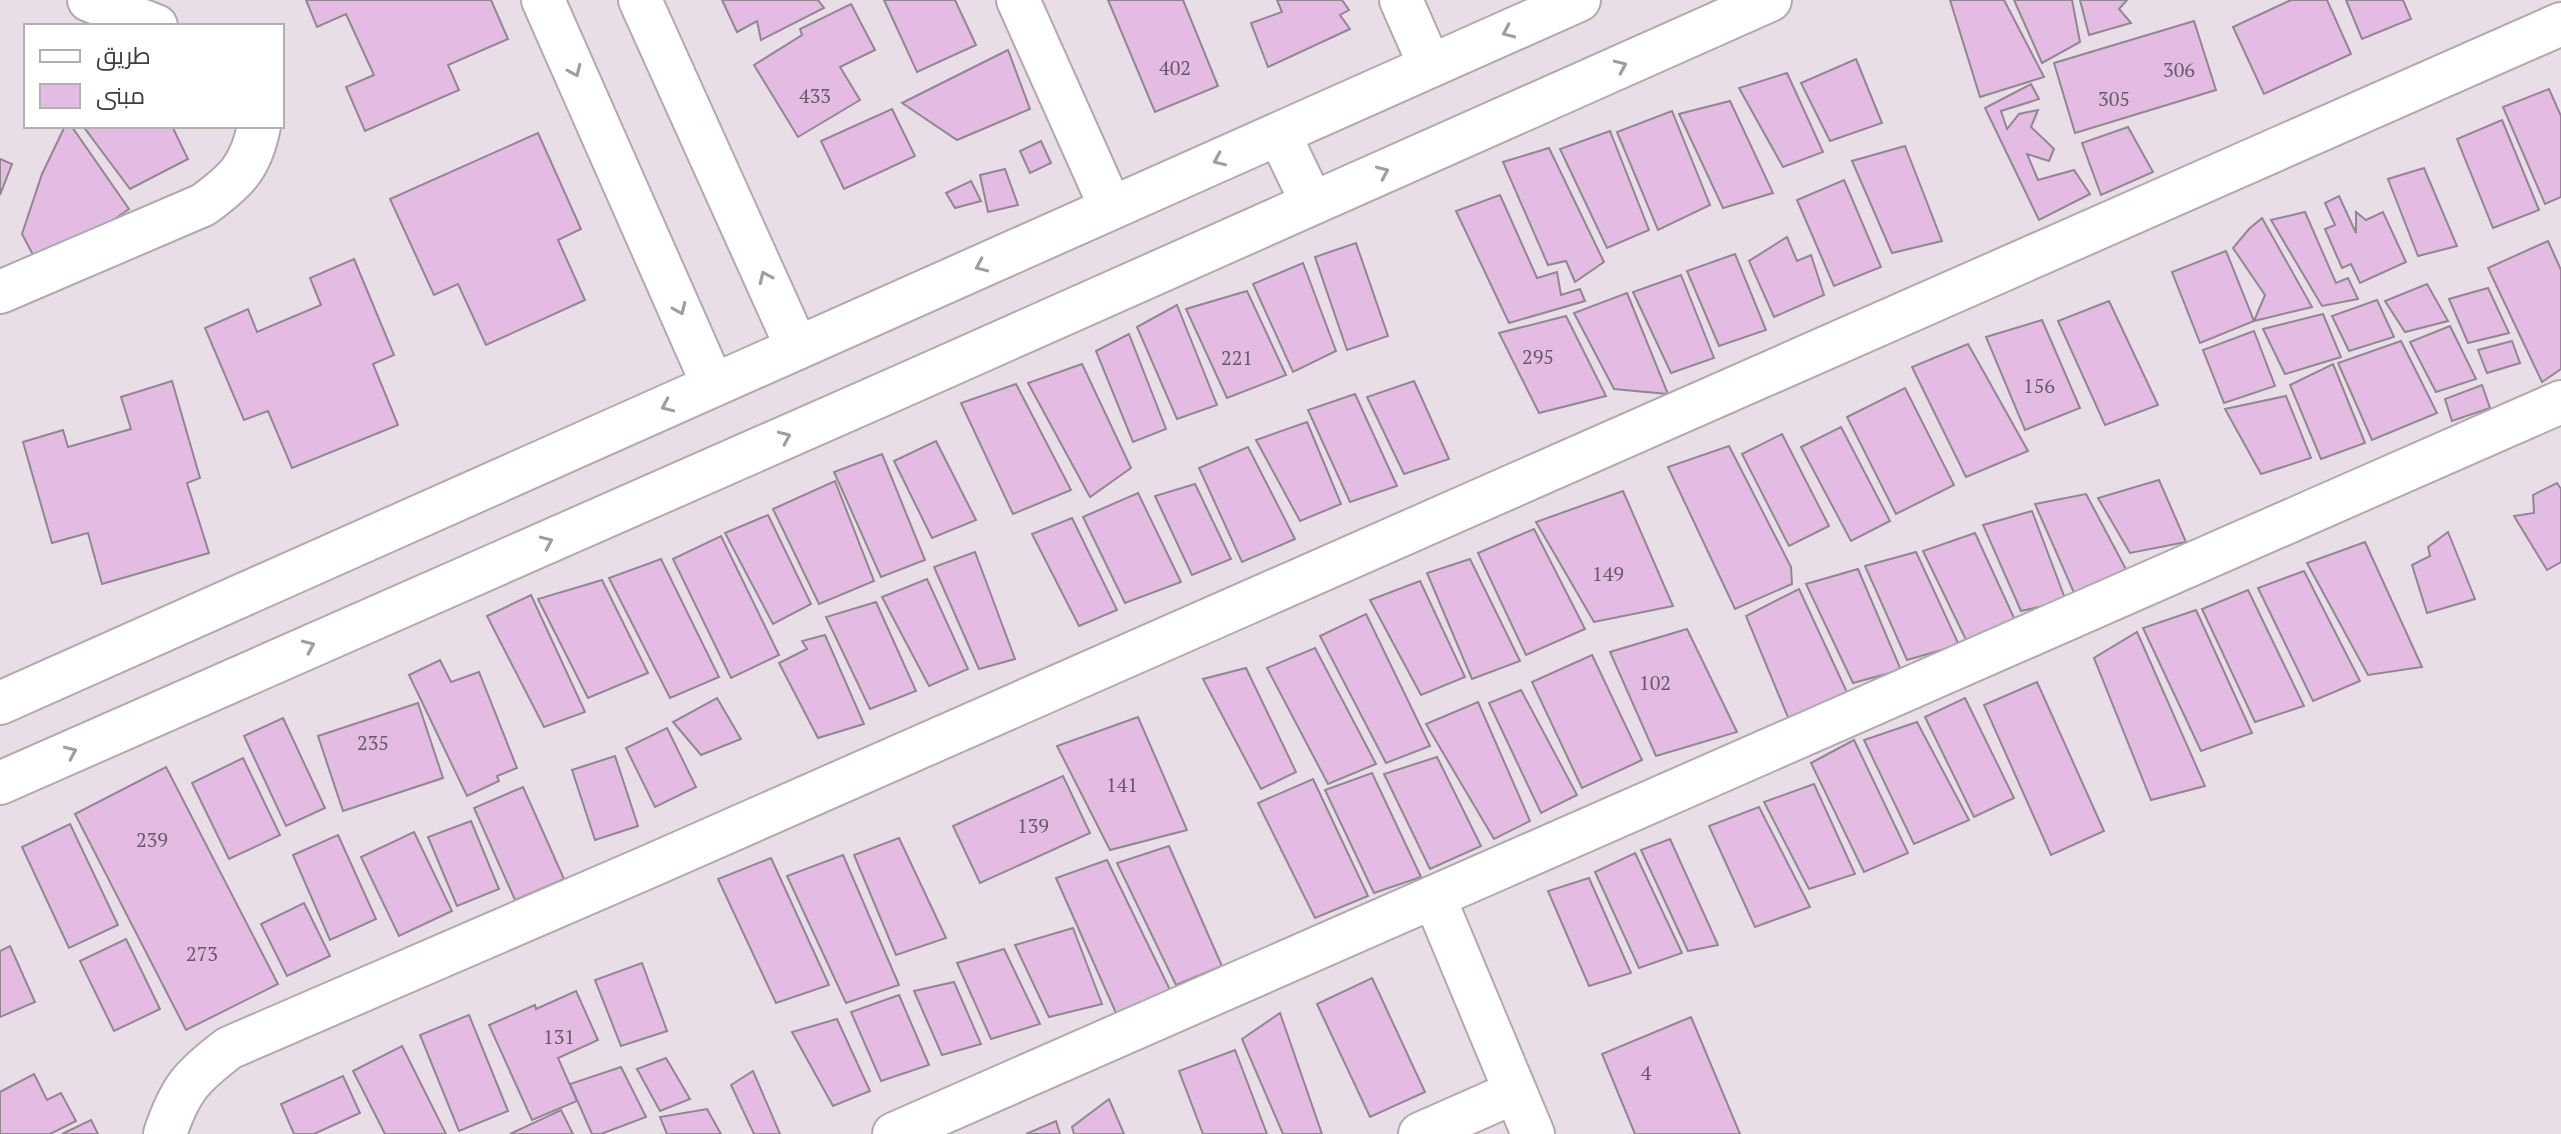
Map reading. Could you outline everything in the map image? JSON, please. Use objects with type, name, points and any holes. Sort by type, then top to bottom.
[{"type":"street","points":[[89,0],[151,24]]},
{"type":"street","points":[[543,0],[713,385]]},
{"type":"street","points":[[640,0],[797,348]]},
{"type":"street","points":[[1018,0],[1111,208]]},
{"type":"street","points":[[1401,0],[1430,66]]},
{"type":"street","points":[[0,703],[1579,0]]},
{"type":"street","points":[[0,783],[1770,0]]},
{"type":"street","points":[[165,1134],[175,1104],[198,1072],[229,1048],[650,866],[2561,24]]},
{"type":"street","points":[[0,292],[203,205],[227,188],[249,163],[258,128]]},
{"type":"street","points":[[1279,134],[1312,203]]},
{"type":"street","points":[[894,1134],[2561,402]]},
{"type":"street","points":[[1434,897],[1533,1134]]},
{"type":"street","points":[[1420,1134],[1515,1092]]},
{"type":"building","points":[[306,0],[491,0],[508,39],[448,65],[459,90],[365,131],[346,87],[374,75],[346,14],[317,27]]},
{"type":"building","points":[[722,0],[818,0],[824,8],[761,40],[757,21],[737,32]]},
{"type":"building","points":[[884,0],[955,0],[976,45],[917,72]]},
{"type":"building","points":[[1108,0],[1183,0],[1218,86],[1155,112]]},
{"type":"building","points":[[1277,0],[1342,0],[1349,10],[1340,15],[1350,29],[1268,67],[1251,23],[1282,12]]},
{"type":"building","points":[[1950,0],[2004,0],[2044,77],[1980,97]]},
{"type":"building","points":[[2014,0],[2072,0],[2080,42],[2042,63]]},
{"type":"building","points":[[2080,0],[2127,0],[2119,9],[2131,23],[2089,35]]},
{"type":"building","points":[[2291,0],[2327,0],[2351,54],[2264,94],[2233,27]]},
{"type":"building","points":[[2346,0],[2403,0],[2411,19],[2362,39]]},
{"type":"building","points":[[851,4],[875,50],[840,67],[860,100],[798,137],[754,65],[802,35],[800,29]]},
{"type":"building","points":[[2194,21],[2216,90],[2075,133],[2054,63]]},
{"type":"building","points":[[1008,50],[1030,109],[957,140],[902,103]]},
{"type":"building","points":[[1856,59],[1882,123],[1830,141],[1801,83]]},
{"type":"building","points":[[1787,73],[1823,152],[1783,167],[1739,88]]},
{"type":"building","points":[[2031,84],[2039,99],[2001,111],[2007,129],[2019,114],[2038,110],[2031,127],[2054,149],[2049,161],[2027,154],[2038,180],[2074,170],[2090,194],[2039,220],[1985,108]]},
{"type":"building","points":[[2549,89],[2561,116],[2561,197],[2545,204],[2503,107]]},
{"type":"building","points":[[1730,101],[1773,193],[1723,208],[1679,114]]},
{"type":"building","points":[[892,109],[915,156],[844,189],[821,141]]},
{"type":"building","points":[[1672,111],[1710,205],[1658,230],[1617,132]]},
{"type":"building","points":[[2502,120],[2539,210],[2493,228],[2457,139]]},
{"type":"building","points":[[2128,127],[2153,172],[2101,195],[2082,143]]},
{"type":"building","points":[[64,128],[73,128],[129,209],[41,270],[22,234],[42,174]]},
{"type":"building","points":[[84,128],[173,128],[188,159],[130,189]]},
{"type":"building","points":[[1610,131],[1649,230],[1607,248],[1560,149]]},
{"type":"building","points":[[538,133],[581,229],[558,240],[585,300],[486,345],[458,284],[434,295],[390,199]]},
{"type":"building","points":[[1041,141],[1051,163],[1030,173],[1020,151]]},
{"type":"building","points":[[1905,146],[1942,241],[1892,253],[1852,161]]},
{"type":"building","points":[[1549,148],[1604,262],[1575,282],[1566,261],[1548,265],[1503,162]]},
{"type":"building","points":[[0,159],[12,164],[0,195]]},
{"type":"building","points":[[2424,168],[2457,246],[2418,256],[2388,179]]},
{"type":"building","points":[[1005,169],[1018,205],[988,212],[980,175]]},
{"type":"building","points":[[1844,180],[1881,267],[1834,286],[1797,200]]},
{"type":"building","points":[[971,181],[981,201],[955,208],[946,193]]},
{"type":"building","points":[[1500,195],[1537,278],[1557,272],[1561,295],[1580,289],[1585,301],[1509,323],[1456,211]]},
{"type":"building","points":[[2339,196],[2356,233],[2356,212],[2366,220],[2383,212],[2406,262],[2360,283],[2351,264],[2342,268],[2325,229],[2335,225],[2325,203]]},
{"type":"building","points":[[2305,212],[2336,283],[2348,278],[2358,299],[2322,306],[2271,220]]},
{"type":"building","points":[[2262,218],[2312,307],[2254,321],[2265,295],[2233,248]]},
{"type":"building","points":[[1787,237],[1797,261],[1811,255],[1824,295],[1774,317],[1749,261]]},
{"type":"building","points":[[2548,241],[2561,270],[2561,369],[2542,382],[2488,268]]},
{"type":"building","points":[[1356,243],[1388,336],[1347,350],[1315,257]]},
{"type":"building","points":[[2226,251],[2254,321],[2200,343],[2172,272]]},
{"type":"building","points":[[1735,254],[1766,330],[1719,346],[1687,271]]},
{"type":"building","points":[[354,259],[394,355],[373,364],[398,425],[292,468],[268,411],[244,420],[205,328],[248,309],[257,332],[321,305],[310,278]]},
{"type":"building","points":[[1303,263],[1336,351],[1293,372],[1253,284]]},
{"type":"building","points":[[1681,275],[1714,358],[1671,373],[1633,292]]},
{"type":"building","points":[[2427,284],[2448,321],[2405,332],[2385,301]]},
{"type":"building","points":[[2488,288],[2509,333],[2468,343],[2449,299]]},
{"type":"building","points":[[1247,291],[1286,375],[1227,398],[1186,309]]},
{"type":"building","points":[[1627,293],[1668,394],[1614,389],[1574,313]]},
{"type":"building","points":[[2377,300],[2394,337],[2349,351],[2332,316]]},
{"type":"building","points":[[2109,301],[2158,405],[2105,425],[2058,321]]},
{"type":"building","points":[[1177,305],[1217,405],[1177,419],[1137,327]]},
{"type":"building","points":[[2323,314],[2341,357],[2285,374],[2263,329]]},
{"type":"building","points":[[1566,316],[1606,396],[1539,413],[1499,333]]},
{"type":"building","points":[[2042,320],[2080,408],[2025,430],[1986,337]]},
{"type":"building","points":[[2450,326],[2476,379],[2436,392],[2410,342]]},
{"type":"building","points":[[2254,331],[2275,386],[2224,403],[2203,350]]},
{"type":"building","points":[[1129,334],[1166,429],[1133,442],[1096,351]]},
{"type":"building","points":[[2401,341],[2437,413],[2372,440],[2338,363]]},
{"type":"building","points":[[2512,341],[2520,363],[2487,373],[2478,350]]},
{"type":"building","points":[[1968,344],[2028,451],[1966,477],[1912,367]]},
{"type":"building","points":[[1082,364],[1131,468],[1090,497],[1028,383]]},
{"type":"building","points":[[2333,364],[2365,443],[2321,459],[2290,385]]},
{"type":"building","points":[[172,381],[200,478],[187,483],[209,553],[102,584],[88,533],[52,543],[23,442],[63,430],[68,447],[131,429],[121,397]]},
{"type":"building","points":[[1414,381],[1449,459],[1404,474],[1367,397]]},
{"type":"building","points":[[1016,384],[1071,490],[1013,514],[961,403]]},
{"type":"building","points":[[2482,385],[2490,408],[2452,421],[2445,399]]},
{"type":"building","points":[[1905,388],[1954,485],[1896,514],[1847,417]]},
{"type":"building","points":[[1355,394],[1397,486],[1350,502],[1308,410]]},
{"type":"building","points":[[2286,396],[2311,458],[2261,474],[2225,409]]},
{"type":"building","points":[[1307,422],[1341,504],[1300,521],[1256,440]]},
{"type":"building","points":[[1841,427],[1890,521],[1851,541],[1801,447]]},
{"type":"building","points":[[1782,434],[1829,526],[1789,546],[1742,454]]},
{"type":"building","points":[[936,441],[976,520],[932,538],[894,461]]},
{"type":"building","points":[[1729,446],[1791,567],[1792,584],[1735,609],[1668,467]]},
{"type":"building","points":[[1248,447],[1295,539],[1242,562],[1199,468]]},
{"type":"building","points":[[882,454],[925,560],[881,577],[834,472]]},
{"type":"building","points":[[2159,480],[2186,542],[2130,553],[2098,498]]},
{"type":"building","points":[[835,481],[874,581],[819,604],[773,509]]},
{"type":"building","points":[[2557,483],[2561,489],[2561,562],[2547,570],[2514,516],[2534,513],[2533,495]]},
{"type":"building","points":[[1195,484],[1231,559],[1192,575],[1155,496]]},
{"type":"building","points":[[1623,491],[1673,606],[1594,622],[1536,522]]},
{"type":"building","points":[[1138,493],[1181,582],[1125,603],[1083,517]]},
{"type":"building","points":[[2086,494],[2128,573],[2075,595],[2035,504]]},
{"type":"building","points":[[2032,511],[2066,601],[2021,611],[1983,525]]},
{"type":"building","points":[[768,515],[811,604],[773,624],[725,533]]},
{"type":"building","points":[[1072,518],[1117,610],[1079,626],[1032,534]]},
{"type":"building","points":[[1534,529],[1585,629],[1526,655],[1478,553]]},
{"type":"building","points":[[2448,532],[2475,599],[2427,613],[2412,565],[2430,556],[2428,547]]},
{"type":"building","points":[[1975,533],[2015,620],[1968,644],[1923,551]]},
{"type":"building","points":[[721,536],[779,655],[731,678],[673,559]]},
{"type":"building","points":[[2365,542],[2422,667],[2368,675],[2307,563]]},
{"type":"building","points":[[975,552],[1015,659],[979,669],[934,567]]},
{"type":"building","points":[[1916,552],[1959,645],[1907,660],[1865,566]]},
{"type":"building","points":[[661,559],[719,677],[670,698],[609,578]]},
{"type":"building","points":[[1470,559],[1520,661],[1472,679],[1427,573]]},
{"type":"building","points":[[1858,569],[1901,670],[1853,683],[1806,584]]},
{"type":"building","points":[[2304,571],[2360,681],[2313,701],[2258,588]]},
{"type":"building","points":[[927,579],[968,669],[929,686],[882,597]]},
{"type":"building","points":[[602,580],[648,673],[588,698],[538,599]]},
{"type":"building","points":[[1420,581],[1465,677],[1421,695],[1370,600]]},
{"type":"building","points":[[1799,589],[1852,703],[1792,727],[1746,616]]},
{"type":"building","points":[[2248,590],[2304,706],[2255,722],[2202,609]]},
{"type":"building","points":[[531,595],[585,712],[544,727],[487,616]]},
{"type":"building","points":[[876,602],[916,691],[870,709],[826,617]]},
{"type":"building","points":[[2196,610],[2252,733],[2201,751],[2143,628]]},
{"type":"building","points":[[1366,614],[1430,746],[1386,763],[1320,636]]},
{"type":"building","points":[[1687,629],[1737,732],[1656,756],[1610,652]]},
{"type":"building","points":[[2137,632],[2205,786],[2151,800],[2094,658]]},
{"type":"building","points":[[825,635],[864,724],[818,738],[779,663],[807,649],[802,641]]},
{"type":"building","points":[[1315,648],[1376,764],[1328,784],[1267,668]]},
{"type":"building","points":[[1592,655],[1642,760],[1582,788],[1532,682]]},
{"type":"building","points":[[440,660],[451,682],[479,672],[517,768],[497,776],[499,781],[467,796],[409,675]]},
{"type":"building","points":[[1246,668],[1296,772],[1261,789],[1203,679]]},
{"type":"building","points":[[2037,682],[2104,831],[2051,855],[1984,705]]},
{"type":"building","points":[[1521,690],[1577,795],[1541,813],[1489,703]]},
{"type":"building","points":[[717,698],[741,739],[701,755],[673,722]]},
{"type":"building","points":[[1965,698],[2014,798],[1974,817],[1925,717]]},
{"type":"building","points":[[1478,702],[1530,821],[1494,839],[1426,724]]},
{"type":"building","points":[[418,703],[443,778],[343,811],[318,736]]},
{"type":"building","points":[[1138,717],[1187,830],[1110,850],[1057,746]]},
{"type":"building","points":[[283,718],[325,808],[286,826],[244,736]]},
{"type":"building","points":[[1917,722],[1969,820],[1914,844],[1864,740]]},
{"type":"building","points":[[667,728],[696,787],[655,807],[626,748]]},
{"type":"building","points":[[1854,740],[1908,853],[1864,872],[1811,763]]},
{"type":"building","points":[[615,756],[638,826],[595,840],[572,770]]},
{"type":"building","points":[[1437,757],[1481,846],[1430,869],[1384,774]]},
{"type":"building","points":[[243,758],[280,835],[229,859],[192,783]]},
{"type":"building","points":[[166,767],[278,984],[186,1030],[75,814]]},
{"type":"building","points":[[1372,773],[1421,877],[1374,893],[1325,790]]},
{"type":"building","points":[[1063,776],[1090,833],[980,883],[953,826]]},
{"type":"building","points":[[1313,779],[1368,896],[1315,918],[1258,803]]},
{"type":"building","points":[[1814,784],[1855,874],[1809,889],[1764,802]]},
{"type":"building","points":[[523,787],[564,879],[515,900],[474,808]]},
{"type":"building","points":[[1759,807],[1810,907],[1755,927],[1709,826]]},
{"type":"building","points":[[471,821],[499,889],[457,906],[428,837]]},
{"type":"building","points":[[70,824],[118,925],[69,948],[22,847]]},
{"type":"building","points":[[414,832],[452,911],[399,936],[361,857]]},
{"type":"building","points":[[338,835],[376,919],[330,940],[293,855]]},
{"type":"building","points":[[899,838],[946,938],[896,955],[854,855]]},
{"type":"building","points":[[1670,839],[1718,945],[1688,951],[1641,850]]},
{"type":"building","points":[[1169,846],[1222,966],[1176,985],[1117,863]]},
{"type":"building","points":[[1635,853],[1682,953],[1639,968],[1595,872]]},
{"type":"building","points":[[843,855],[899,985],[846,1003],[787,876]]},
{"type":"building","points":[[771,858],[829,985],[776,1003],[718,879]]},
{"type":"building","points":[[1107,860],[1171,992],[1116,1013],[1056,878]]},
{"type":"building","points":[[1589,878],[1631,973],[1589,986],[1548,891]]},
{"type":"building","points":[[304,903],[330,956],[287,976],[261,924]]},
{"type":"building","points":[[1073,928],[1102,1004],[1049,1017],[1015,945]]},
{"type":"building","points":[[126,939],[160,1009],[114,1031],[80,961]]},
{"type":"building","points":[[10,946],[35,1002],[0,1017],[0,951]]},
{"type":"building","points":[[1004,949],[1040,1024],[991,1039],[957,963]]},
{"type":"building","points":[[642,963],[667,1031],[621,1046],[595,980]]},
{"type":"building","points":[[1372,978],[1425,1092],[1370,1117],[1317,1004]]},
{"type":"building","points":[[954,982],[981,1044],[942,1055],[914,991]]},
{"type":"building","points":[[576,991],[598,1040],[558,1058],[577,1101],[532,1120],[489,1025]]},
{"type":"building","points":[[899,995],[929,1065],[881,1081],[851,1012]]},
{"type":"building","points":[[1280,1013],[1322,1134],[1283,1134],[1242,1039]]},
{"type":"building","points":[[469,1015],[508,1111],[459,1131],[420,1035]]},
{"type":"building","points":[[1691,1017],[1740,1134],[1635,1134],[1602,1054]]},
{"type":"building","points":[[837,1019],[870,1091],[833,1106],[792,1032]]},
{"type":"building","points":[[402,1046],[446,1134],[385,1134],[353,1071]]},
{"type":"building","points":[[1235,1050],[1267,1134],[1203,1134],[1179,1071]]},
{"type":"building","points":[[666,1058],[690,1099],[660,1111],[637,1069]]},
{"type":"building","points":[[621,1067],[646,1117],[601,1134],[592,1134],[570,1084]]},
{"type":"building","points":[[753,1071],[780,1134],[754,1134],[731,1085]]},
{"type":"building","points":[[34,1074],[47,1100],[61,1093],[76,1121],[50,1134],[0,1134],[0,1092]]},
{"type":"building","points":[[343,1076],[360,1113],[314,1134],[294,1134],[281,1104]]},
{"type":"building","points":[[1109,1099],[1124,1134],[1074,1134],[1072,1127]]},
{"type":"building","points":[[707,1109],[721,1134],[667,1134],[660,1117]]},
{"type":"building","points":[[561,1110],[573,1134],[510,1134]]},
{"type":"building","points":[[91,1120],[98,1134],[62,1134]]},
{"type":"building","points":[[1056,1121],[1060,1134],[1026,1134]]}]
